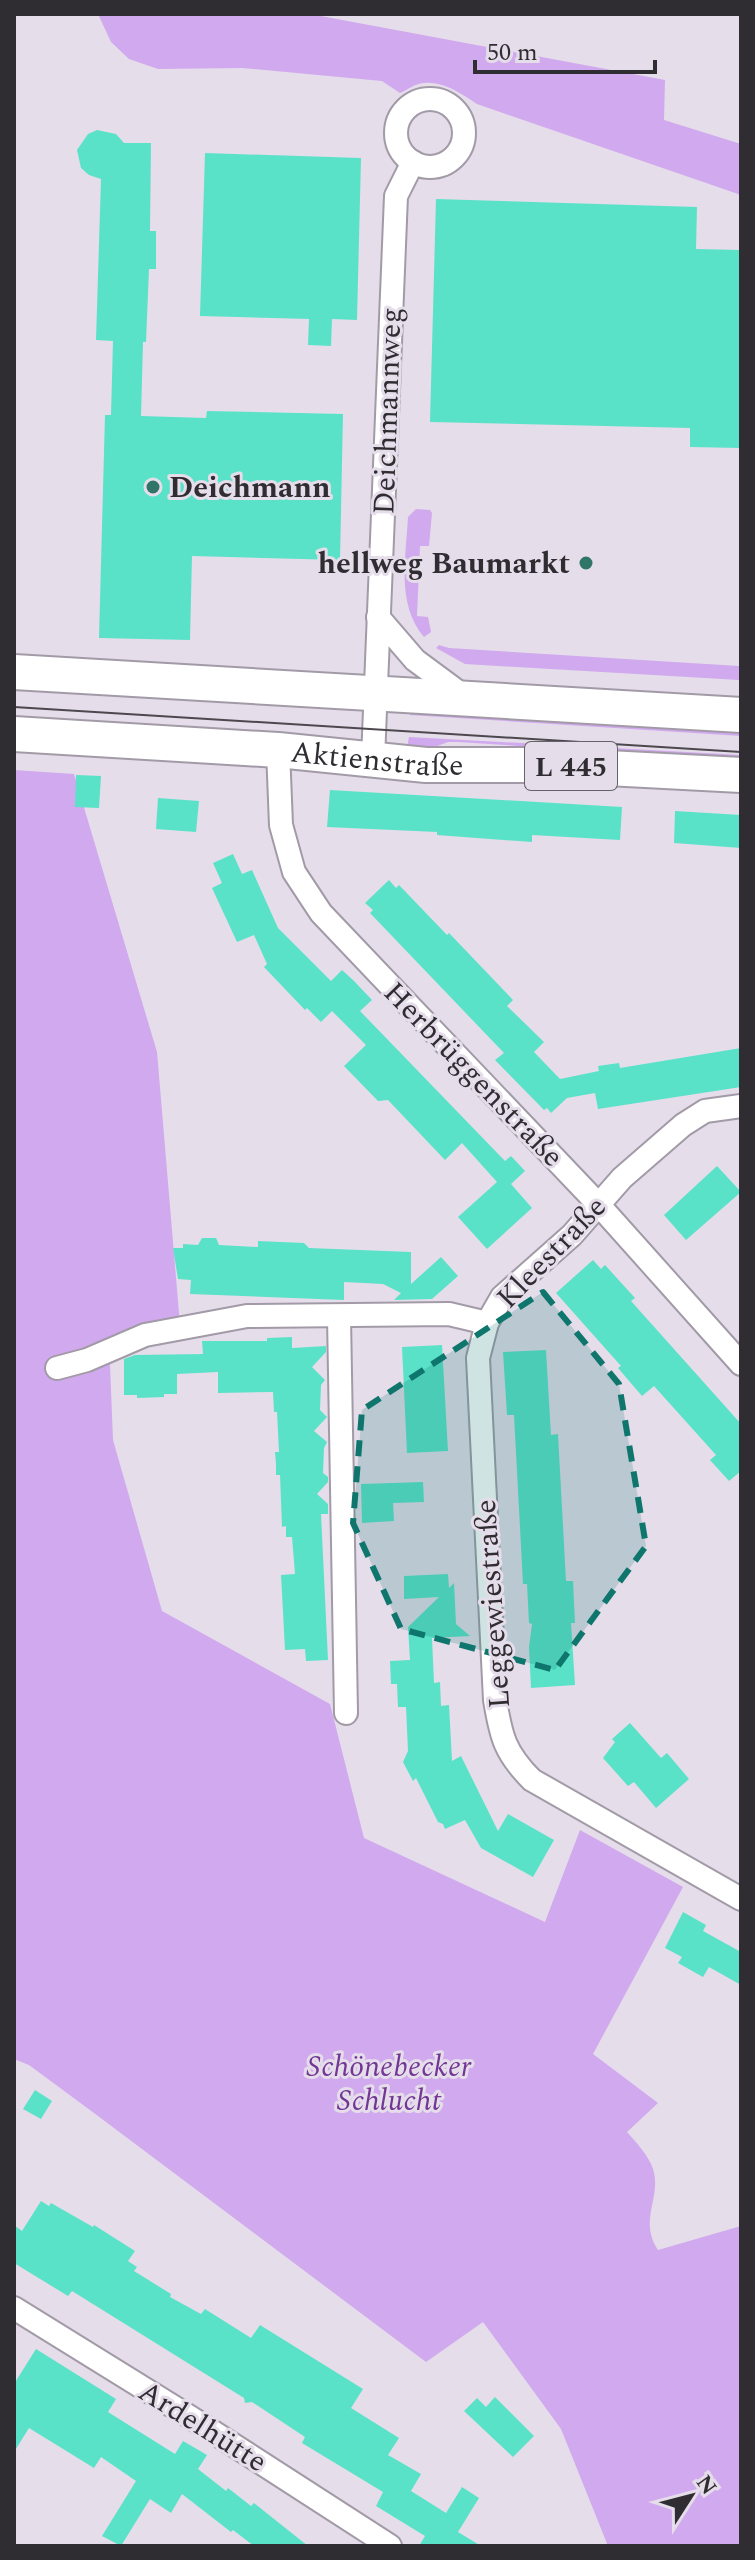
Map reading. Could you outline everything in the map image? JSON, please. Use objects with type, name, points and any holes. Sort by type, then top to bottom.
[{"type":"main road","name":"Aktienstraße","points":[[14,672],[741,715]]},
{"type":"main road","name":"Aktienstraße","points":[[14,734],[278,750],[443,765],[550,765],[741,775]]},
{"type":"street","name":"Deichmannweg","points":[[373,759],[396,196],[413,162]]},
{"type":"street","points":[[378,617],[415,660],[466,697]]},
{"type":"street","name":"Herbrüggenstraße","points":[[278,750],[284,837],[294,872],[321,913],[598,1204],[741,1364]]},
{"type":"street","name":"Kleestraße","points":[[57,1368],[87,1360],[145,1335],[247,1316],[449,1314],[487,1323],[502,1297],[572,1235],[622,1178],[683,1125],[705,1111],[741,1106]]},
{"type":"street","points":[[339,1317],[346,1713]]},
{"type":"street","name":"Leggewiestraße","points":[[487,1323],[478,1358],[495,1700],[504,1743],[514,1761],[532,1780],[741,1899]]},
{"type":"street","name":"Ardelhütte","points":[[14,2308],[390,2546]]},
{"type":"highlighted area","points":[[543,1292],[619,1384],[646,1546],[555,1670],[401,1629],[353,1523],[362,1410]]},
{"type":"green space","points":[[98,14],[310,14],[665,80],[664,120],[741,144],[741,195],[477,104],[438,84],[421,83],[400,93],[382,81],[242,68],[158,69],[129,59],[111,42]]},
{"type":"green space","points":[[416,509],[430,510],[432,513],[429,546],[420,546],[417,616],[428,617],[431,632],[424,637],[409,610],[405,580],[408,517]]},
{"type":"green space","points":[[439,645],[739,666],[739,680],[465,664],[436,648]]},
{"type":"green space","points":[[411,710],[741,731],[741,736],[410,715]]},
{"type":"green space","points":[[409,737],[741,755],[741,760],[458,742],[429,749],[407,748]]},
{"type":"green space","name":"Schönebecker Schlucht","points":[[14,770],[74,774],[157,1052],[180,1325],[109,1340],[113,1440],[162,1611],[330,1704],[364,1838],[545,1922],[580,1830],[683,1887],[593,2054],[658,2103],[627,2132],[653,2169],[655,2190],[650,2229],[658,2250],[741,2226],[741,2546],[608,2546],[561,2429],[483,2322],[426,2362],[29,2065],[14,2059]]},
{"type":"building","points":[[97,130],[116,134],[124,143],[151,143],[150,231],[156,231],[156,269],[149,269],[141,416],[206,418],[207,411],[343,414],[340,560],[192,556],[190,640],[99,638],[105,415],[111,415],[113,341],[96,340],[101,179],[81,168],[77,150],[88,134]]},
{"type":"building","points":[[205,153],[361,158],[357,320],[332,319],[331,346],[308,345],[309,319],[200,316]]},
{"type":"building","points":[[436,199],[697,207],[696,249],[741,250],[741,448],[690,447],[690,428],[430,422]]},
{"type":"building","points":[[76,775],[101,776],[99,808],[75,807]]},
{"type":"building","points":[[330,790],[622,807],[620,840],[532,835],[532,842],[437,835],[437,832],[327,827]]},
{"type":"building","points":[[158,798],[199,801],[196,832],[156,829]]},
{"type":"building","points":[[675,811],[741,815],[741,848],[674,843]]},
{"type":"building","points":[[233,854],[242,874],[252,870],[278,928],[331,981],[342,970],[354,981],[372,1000],[360,1011],[505,1161],[511,1156],[525,1171],[511,1184],[532,1208],[487,1249],[458,1217],[497,1182],[462,1143],[445,1160],[388,1100],[378,1101],[344,1066],[366,1045],[332,1011],[321,1022],[307,1008],[305,1010],[264,967],[267,964],[254,935],[237,942],[212,888],[222,883],[213,863]]},
{"type":"building","points":[[389,880],[396,888],[399,885],[447,935],[449,933],[513,1000],[507,1006],[544,1042],[534,1052],[560,1079],[599,1071],[598,1066],[619,1063],[620,1068],[741,1048],[741,1087],[598,1109],[595,1093],[567,1098],[551,1113],[547,1108],[544,1110],[495,1060],[504,1053],[370,913],[373,910],[365,903]]},
{"type":"building","points":[[717,1166],[741,1192],[686,1240],[664,1215]]},
{"type":"building","points":[[202,1238],[216,1238],[219,1245],[258,1247],[258,1241],[304,1243],[309,1248],[411,1252],[411,1284],[441,1257],[458,1276],[432,1299],[394,1300],[401,1293],[383,1284],[344,1282],[344,1300],[190,1294],[191,1280],[178,1279],[173,1248],[183,1248],[183,1244],[198,1245]]},
{"type":"building","points":[[593,1260],[601,1269],[605,1265],[635,1298],[631,1301],[741,1424],[741,1471],[729,1481],[710,1460],[716,1455],[654,1386],[642,1396],[618,1368],[621,1366],[556,1293]]},
{"type":"building","points":[[292,1337],[292,1348],[326,1346],[326,1352],[312,1367],[325,1380],[321,1385],[320,1410],[327,1417],[314,1431],[327,1442],[323,1473],[328,1477],[328,1482],[317,1494],[328,1504],[328,1514],[321,1514],[328,1660],[306,1661],[305,1649],[285,1650],[281,1575],[295,1574],[292,1537],[286,1537],[286,1526],[282,1527],[280,1475],[276,1475],[275,1452],[279,1452],[277,1412],[274,1412],[273,1392],[218,1393],[218,1372],[177,1374],[177,1394],[137,1398],[137,1395],[124,1395],[124,1359],[135,1355],[203,1354],[202,1341],[267,1341],[267,1338]]},
{"type":"building","points":[[442,1345],[448,1451],[407,1453],[402,1347]]},
{"type":"building","points":[[546,1350],[551,1435],[558,1434],[566,1581],[573,1581],[575,1623],[571,1623],[575,1685],[531,1688],[529,1647],[532,1624],[529,1623],[527,1584],[523,1584],[514,1415],[507,1415],[503,1352]]},
{"type":"building","points":[[423,1482],[424,1502],[393,1503],[394,1521],[362,1523],[361,1484]]},
{"type":"building","points":[[448,1574],[449,1588],[454,1583],[456,1624],[470,1636],[432,1638],[434,1683],[440,1682],[441,1706],[449,1705],[452,1761],[461,1756],[498,1831],[508,1814],[554,1840],[533,1877],[481,1848],[465,1820],[445,1829],[438,1822],[416,1778],[413,1781],[403,1762],[408,1751],[406,1707],[398,1707],[397,1684],[391,1684],[390,1661],[410,1660],[408,1627],[439,1597],[404,1599],[404,1576]]},
{"type":"building","points":[[630,1723],[661,1758],[667,1753],[689,1779],[656,1808],[634,1782],[628,1786],[603,1758],[615,1742],[612,1739]]},
{"type":"building","points":[[683,1912],[706,1925],[703,1931],[741,1952],[741,1985],[709,1967],[703,1977],[678,1963],[682,1957],[665,1948]]},
{"type":"building","points":[[35,2090],[52,2101],[41,2119],[23,2109]]},
{"type":"building","points":[[41,2201],[94,2225],[135,2251],[128,2261],[137,2267],[134,2271],[171,2294],[170,2297],[201,2314],[205,2309],[251,2338],[260,2325],[363,2389],[351,2408],[399,2438],[388,2455],[421,2474],[411,2491],[446,2513],[462,2487],[479,2498],[458,2532],[481,2546],[419,2546],[425,2536],[376,2506],[383,2492],[302,2443],[305,2437],[252,2402],[245,2403],[244,2398],[72,2291],[68,2296],[14,2263],[14,2225],[22,2231]]},
{"type":"building","points":[[36,2349],[116,2399],[108,2412],[175,2454],[183,2441],[207,2455],[198,2469],[226,2491],[228,2488],[251,2506],[254,2503],[308,2546],[254,2546],[182,2494],[171,2513],[150,2499],[121,2546],[102,2536],[136,2481],[101,2457],[94,2468],[29,2428],[14,2452],[14,2384]]},
{"type":"building","points":[[495,2397],[534,2436],[513,2457],[464,2411],[477,2398],[486,2407]]},
{"type":"tram line","points":[[14,707],[741,752]]},
{"type":"place","name":"Deichmann","points":[[153,487]]},
{"type":"place","name":"hellweg Baumarkt","points":[[586,563]]}]
